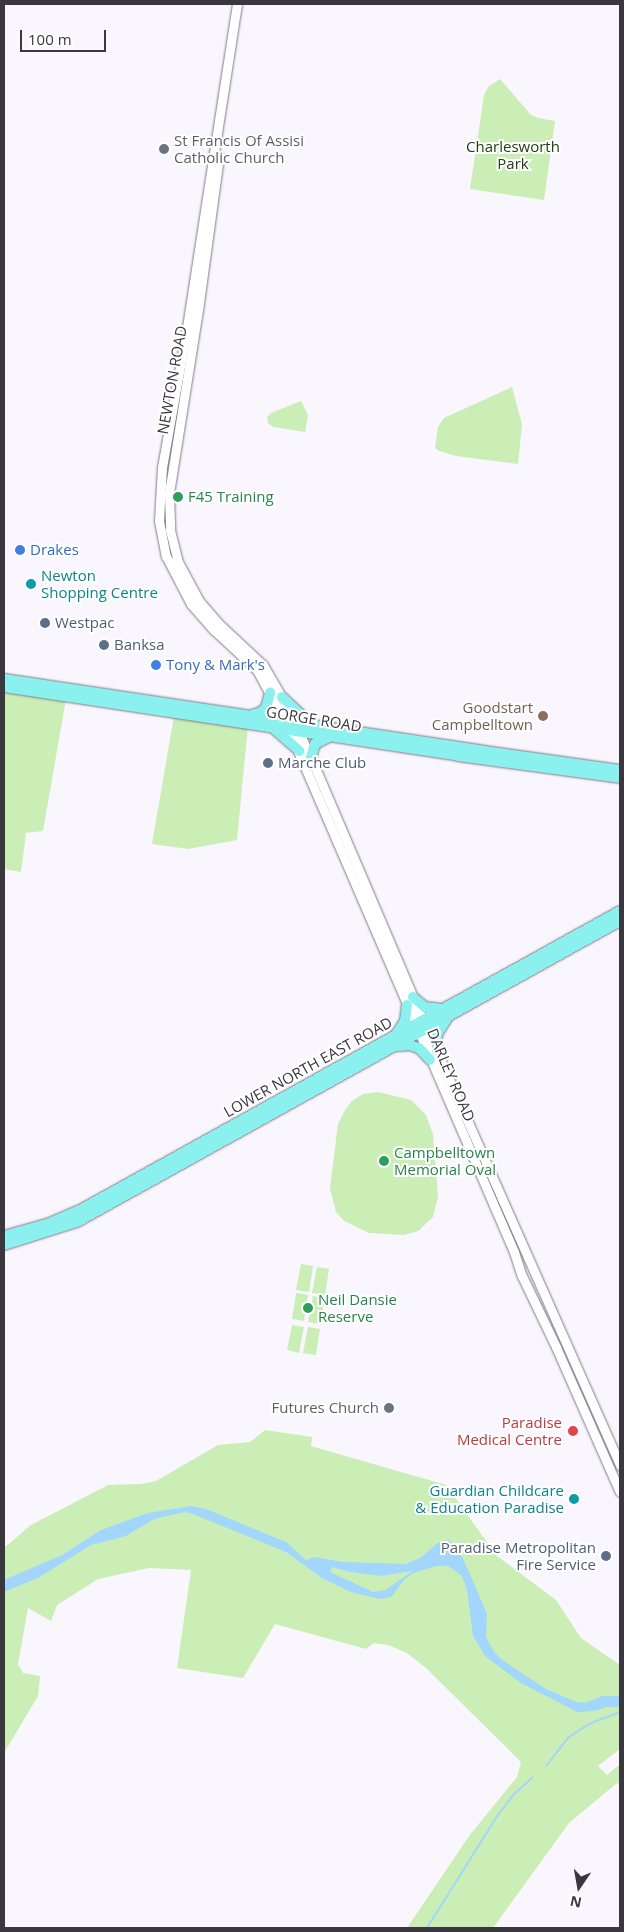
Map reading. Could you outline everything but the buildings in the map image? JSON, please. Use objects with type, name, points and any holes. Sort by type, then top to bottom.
[{"type":"main road","name":"NEWTON ROAD","points":[[237,4],[187,327],[168,432],[160,492],[159,522],[166,556],[191,604],[214,630],[257,670],[270,694],[292,726]]},
{"type":"main road","name":"NEWTON ROAD","points":[[243,4],[222,129],[198,310],[172,468],[168,514],[176,555],[192,591],[220,624],[263,665],[282,697],[292,726]]},
{"type":"main road","name":"GORGE ROAD","points":[[4,679],[24,686],[78,697],[131,701],[249,715],[332,737],[620,778]]},
{"type":"main road","name":"GORGE ROAD","points":[[4,687],[70,688],[272,728],[313,725],[620,770]]},
{"type":"main road","points":[[70,688],[78,697]]},
{"type":"main road","points":[[249,715],[257,714],[265,709],[269,702],[270,694]]},
{"type":"main road","points":[[282,697],[313,725]]},
{"type":"main road","name":"DARLEY ROAD","points":[[292,726],[298,751],[407,1006],[437,1051],[620,1466]]},
{"type":"main road","name":"DARLEY ROAD","points":[[292,726],[311,758],[413,997],[430,1060],[514,1252],[522,1276],[620,1492]]},
{"type":"main road","points":[[272,728],[298,751]]},
{"type":"main road","points":[[311,758],[312,750],[317,742],[332,737]]},
{"type":"main road","name":"LOWER NORTH EAST ROAD","points":[[4,1245],[72,1224],[394,1048],[421,1027],[620,911]]},
{"type":"main road","name":"LOWER NORTH EAST ROAD","points":[[446,1013],[620,921]]},
{"type":"main road","points":[[413,997],[420,1005],[446,1013],[438,1033],[437,1051]]},
{"type":"main road","points":[[395,1036],[404,1025],[407,1006]]},
{"type":"main road","name":"LOWER NORTH EAST ROAD","points":[[4,1236],[60,1219],[80,1210],[395,1036],[421,1027]]},
{"type":"main road","points":[[394,1048],[406,1045],[415,1046],[424,1052],[430,1060]]},
{"type":"main road","points":[[72,1224],[80,1210]]},
{"type":"green space","name":"Charlesworth Park","points":[[500,79],[531,115],[555,121],[544,200],[470,189],[484,95],[488,87]]},
{"type":"green space","points":[[512,387],[522,424],[518,464],[456,456],[435,448],[438,427],[444,418]]},
{"type":"green space","points":[[301,401],[308,415],[305,432],[273,427],[268,423],[267,417],[271,413]]},
{"type":"green space","points":[[4,690],[66,699],[43,831],[26,833],[21,872],[4,869]]},
{"type":"green space","points":[[174,716],[248,726],[237,840],[188,849],[152,844]]},
{"type":"green space","name":"Campbelltown Memorial Oval","points":[[378,1092],[411,1100],[426,1115],[433,1134],[438,1197],[433,1217],[418,1231],[404,1235],[369,1233],[344,1221],[336,1212],[330,1188],[338,1124],[345,1110],[352,1101],[363,1094]]},
{"type":"green space","points":[[301,1264],[313,1266],[309,1292],[296,1290]]},
{"type":"green space","points":[[317,1267],[329,1269],[325,1295],[312,1293]]},
{"type":"green space","points":[[296,1293],[308,1295],[304,1321],[292,1319]]},
{"type":"green space","points":[[313,1296],[325,1298],[320,1324],[308,1322]]},
{"type":"green space","points":[[292,1325],[304,1327],[299,1353],[287,1350]]},
{"type":"green space","points":[[308,1327],[320,1329],[316,1355],[303,1353]]},
{"type":"green space","points":[[265,1430],[312,1437],[311,1446],[446,1485],[497,1556],[556,1600],[581,1638],[620,1665],[620,1749],[598,1766],[607,1775],[620,1764],[620,1785],[617,1783],[569,1823],[493,1928],[407,1928],[469,1836],[517,1777],[521,1762],[426,1668],[407,1653],[388,1645],[374,1643],[366,1649],[275,1624],[243,1678],[177,1668],[191,1570],[149,1568],[98,1579],[57,1605],[51,1621],[28,1608],[18,1664],[23,1673],[40,1676],[38,1696],[4,1753],[4,1548],[31,1525],[108,1485],[141,1484],[156,1481],[218,1445],[250,1442]]},
{"type":"water","points":[[191,1506],[206,1509],[286,1542],[306,1560],[314,1557],[343,1562],[406,1564],[420,1558],[438,1543],[449,1540],[457,1547],[466,1565],[487,1614],[486,1637],[494,1652],[502,1660],[546,1689],[576,1702],[585,1703],[602,1696],[620,1696],[620,1707],[606,1707],[595,1711],[577,1712],[521,1683],[486,1657],[473,1636],[467,1590],[462,1576],[448,1566],[437,1566],[413,1573],[405,1579],[391,1597],[380,1599],[351,1592],[322,1578],[286,1552],[185,1512],[154,1519],[126,1536],[91,1545],[38,1578],[4,1592],[4,1580],[62,1555],[101,1530],[148,1513]],"holes":[[[332,1567],[350,1572],[381,1576],[412,1571],[386,1590],[373,1592],[330,1572]]]},
{"type":"waterway","points":[[546,1766],[569,1737],[589,1724],[620,1712]]},
{"type":"waterway","points":[[427,1928],[498,1815],[514,1794],[533,1777]]},
{"type":"place","name":"St Francis Of Assisi Catholic Church","points":[[164,149]]},
{"type":"place","name":"F45 Training","points":[[178,497]]},
{"type":"place","name":"Drakes","points":[[20,550]]},
{"type":"place","name":"Newton Shopping Centre","points":[[31,584]]},
{"type":"place","name":"Westpac","points":[[45,623]]},
{"type":"place","name":"Banksa","points":[[104,645]]},
{"type":"place","name":"Tony & Mark's","points":[[156,665]]},
{"type":"place","name":"Goodstart Campbelltown","points":[[543,716]]},
{"type":"place","name":"Marche Club","points":[[268,763]]},
{"type":"place","name":"Campbelltown Memorial Oval","points":[[384,1161]]},
{"type":"place","name":"Neil Dansie Reserve","points":[[308,1308]]},
{"type":"place","name":"Futures Church","points":[[389,1408]]},
{"type":"place","name":"Paradise Medical Centre","points":[[573,1431]]},
{"type":"place","name":"Guardian Childcare & Education Paradise","points":[[574,1499]]},
{"type":"place","name":"Paradise Metropolitan Fire Service","points":[[606,1556]]}]
